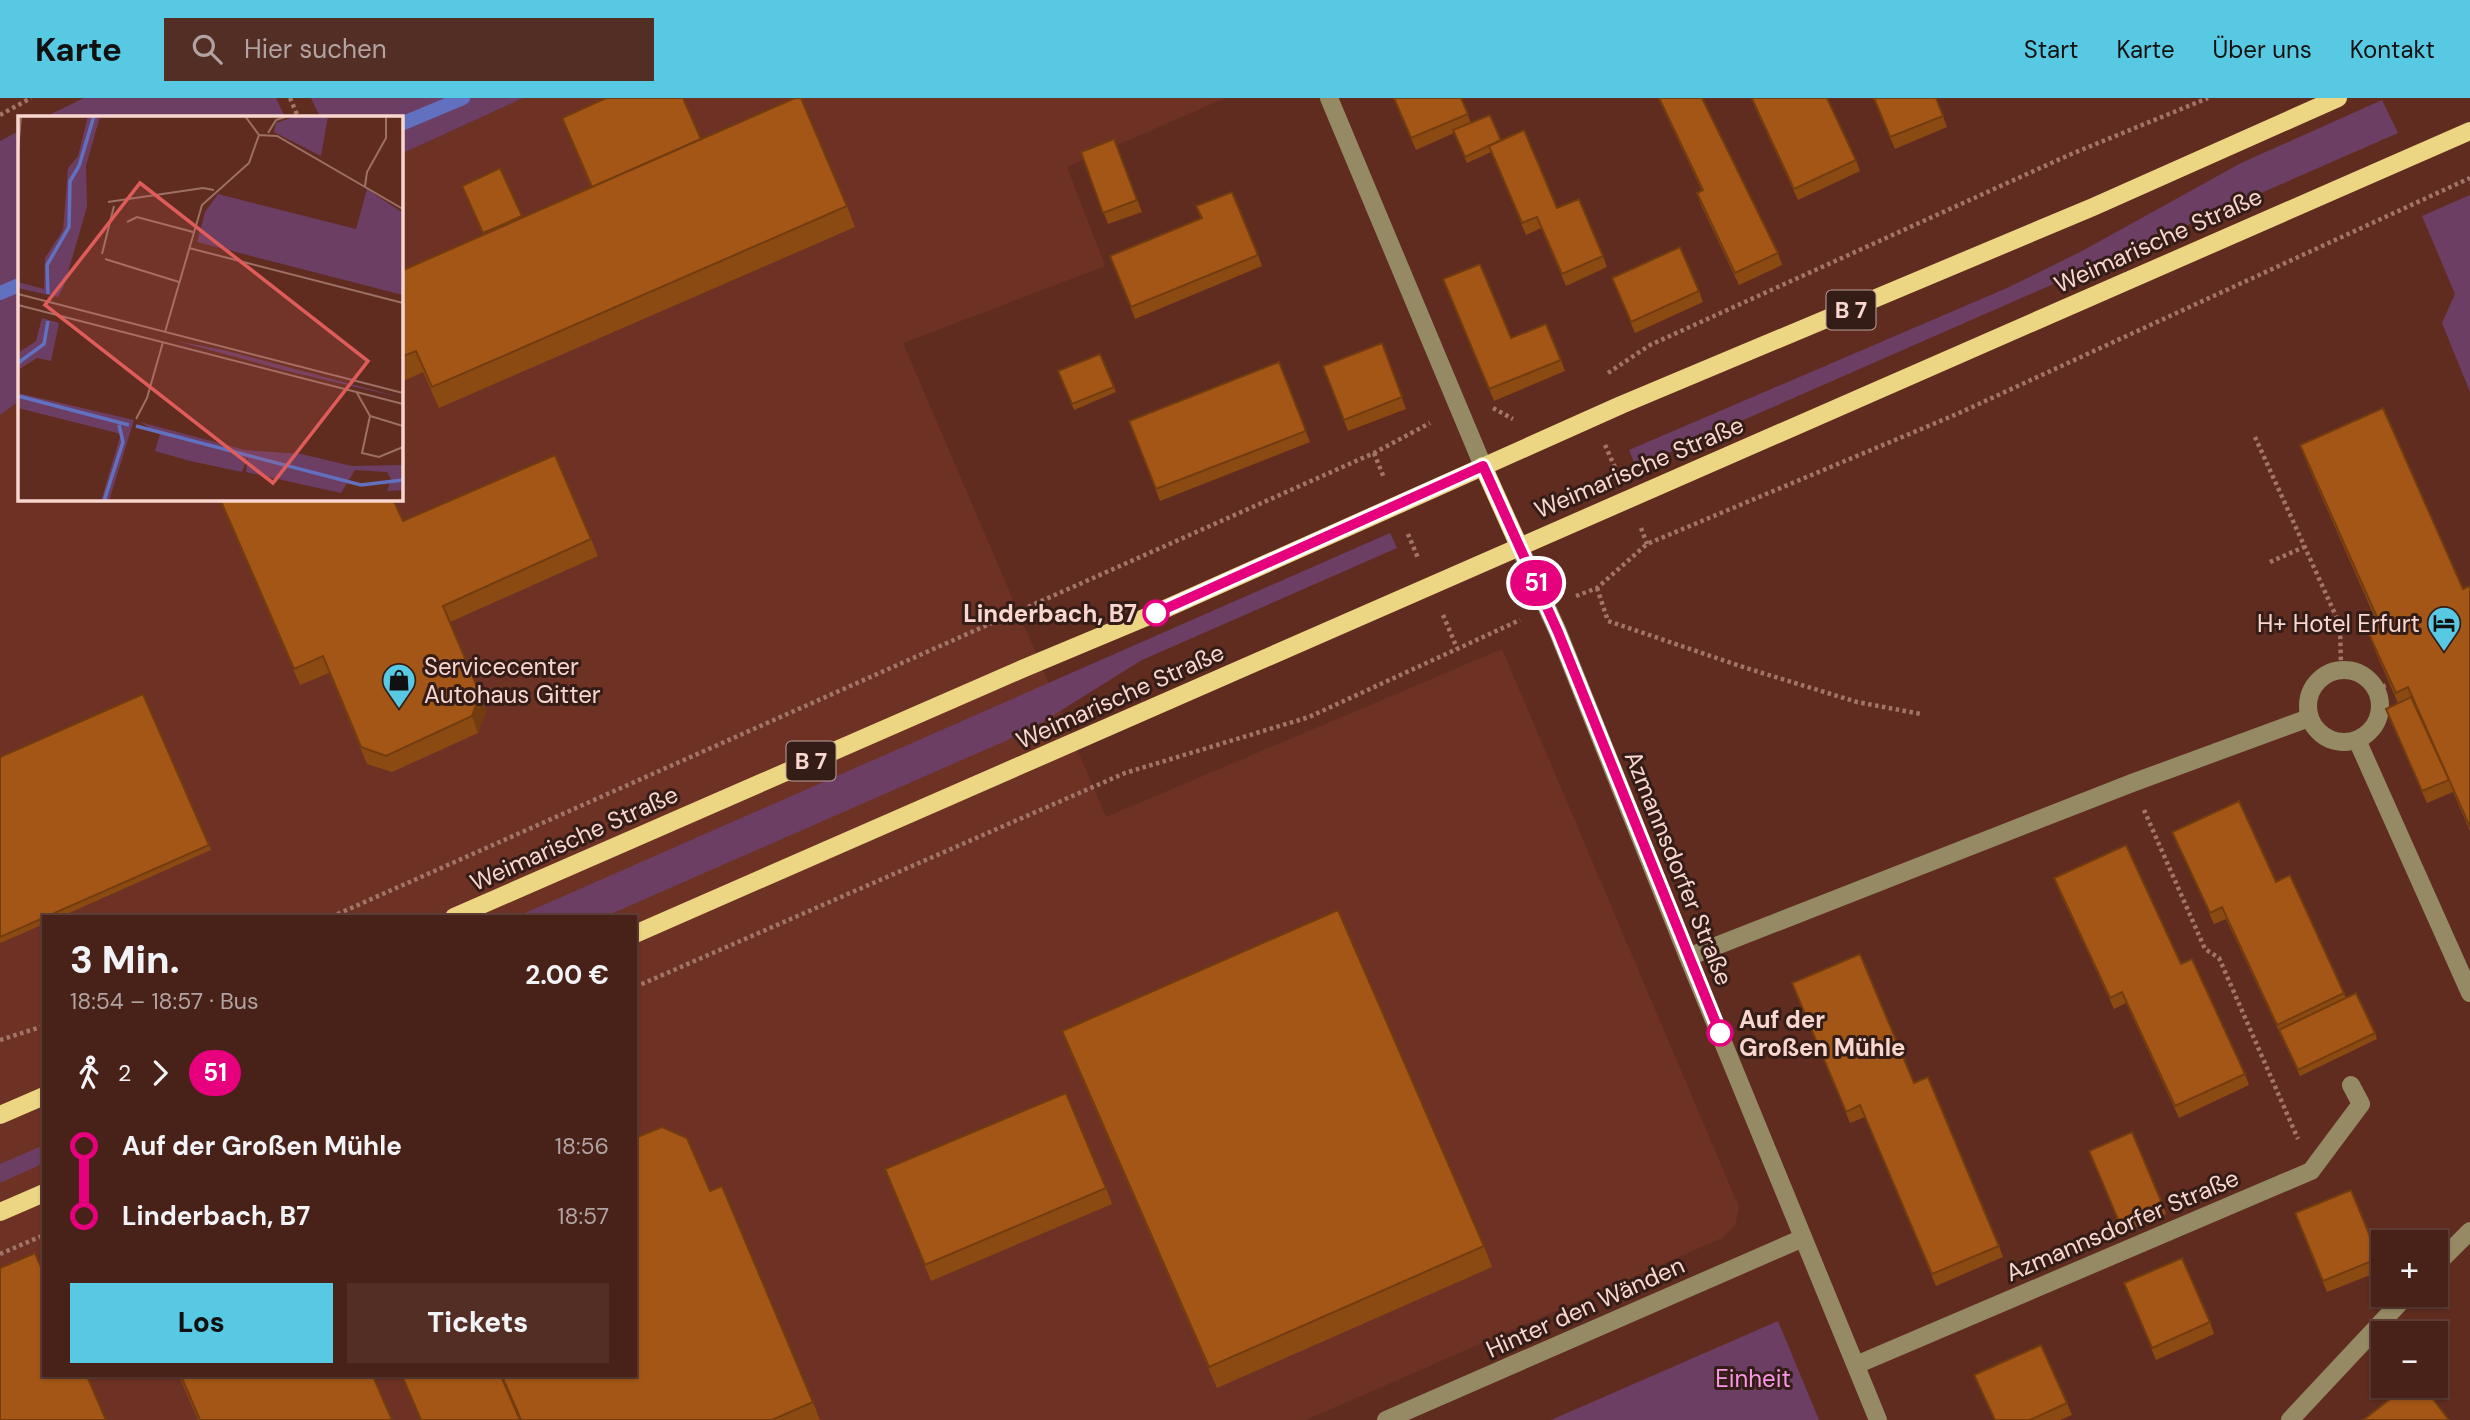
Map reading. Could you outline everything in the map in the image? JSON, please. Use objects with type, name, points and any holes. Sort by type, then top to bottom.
[{"type":"main road","name":"Weimarische Straße","points":[[459,915],[1156,613],[1593,418],[2081,213],[2338,98]]},
{"type":"main road","name":"Weimarische Straße","points":[[637,933],[2470,131]]},
{"type":"main road","points":[[1483,466],[1519,546]]},
{"type":"main road","points":[[0,1115],[42,1097]]},
{"type":"main road","points":[[0,1212],[42,1194]]},
{"type":"street","points":[[1329,98],[1483,466]]},
{"type":"street","name":"Azmannsdorfer Straße","points":[[1519,546],[1558,632],[1878,1420]]},
{"type":"street","points":[[2341,669],[2354,670],[2383,686],[2378,719],[2371,730],[2357,740],[2344,743],[2332,741],[2316,730],[2309,718],[2307,705],[2314,685],[2328,673],[2341,669]]},
{"type":"street","points":[[1688,957],[2132,783],[2309,718]]},
{"type":"street","points":[[2357,740],[2470,993]]},
{"type":"street","points":[[2311,1171],[2361,1104],[2351,1086]]},
{"type":"street","name":"Azmannsdorfer Straße","points":[[1856,1365],[2311,1171]]},
{"type":"street","points":[[2448,1253],[2470,1231]]},
{"type":"street","name":"Hinter den Wänden","points":[[1386,1420],[1803,1238]]},
{"type":"street","points":[[2290,1420],[2396,1307]]},
{"type":"path","points":[[0,115],[31,98]]},
{"type":"path","points":[[290,98],[299,116]]},
{"type":"path","points":[[1605,375],[1650,345],[2069,155],[2208,98]]},
{"type":"path","points":[[1921,714],[1857,702],[1608,621],[1597,588],[1647,544],[1957,414],[2470,178]]},
{"type":"path","points":[[1483,402],[1513,419],[1524,415]]},
{"type":"path","points":[[1593,418],[1647,544]]},
{"type":"path","points":[[335,915],[1374,453],[1417,429]]},
{"type":"path","points":[[2255,437],[2340,625],[2341,669]]},
{"type":"path","points":[[1374,453],[1457,648]]},
{"type":"path","points":[[2270,562],[2304,547]]},
{"type":"path","points":[[637,986],[1125,773],[1309,717],[1500,629]]},
{"type":"path","points":[[2132,783],[2205,949],[2219,958],[2311,1171]]},
{"type":"path","points":[[0,1040],[42,1027]]},
{"type":"path","points":[[0,1254],[42,1236]]},
{"type":"shaded area","points":[[523,98],[1225,98],[1067,167],[1105,266],[903,343],[1106,817],[1502,649],[1739,1207],[1735,1225],[1722,1238],[1306,1420],[0,1420],[0,415],[18,402],[18,500],[402,500],[402,154]]},
{"type":"green space","points":[[84,98],[276,98],[285,116],[47,116]]},
{"type":"green space","points":[[311,98],[523,98],[402,154],[402,116],[320,116]]},
{"type":"green space","points":[[2382,100],[2398,133],[1636,467],[1629,450],[2007,288],[2082,251],[2241,163]]},
{"type":"green space","points":[[18,132],[18,402],[0,415],[0,141]]},
{"type":"green space","points":[[2470,195],[2470,392],[2442,323],[2455,294],[2422,216]]},
{"type":"green space","points":[[1390,533],[1397,548],[1142,660],[1028,731],[609,915],[521,915]]},
{"type":"green space","points":[[42,1146],[42,1164],[0,1183],[0,1164]]},
{"type":"green space","name":"Einheit","points":[[1778,1321],[1819,1420],[1551,1420]]},
{"type":"building","points":[[606,98],[683,98],[701,139],[592,187],[562,118]]},
{"type":"building","points":[[795,98],[801,98],[847,206],[432,387],[416,351],[402,357],[402,271]]},
{"type":"building","points":[[1394,98],[1461,98],[1468,114],[1411,138]]},
{"type":"building","points":[[1659,98],[1702,98],[1778,253],[1735,273],[1697,193],[1703,190]]},
{"type":"building","points":[[1827,98],[1856,160],[1794,189],[1752,99]]},
{"type":"building","points":[[1874,98],[1936,98],[1943,116],[1890,137]]},
{"type":"building","points":[[1490,115],[1501,140],[1465,157],[1453,130]]},
{"type":"building","points":[[1524,130],[1557,208],[1579,199],[1603,256],[1562,274],[1537,217],[1522,223],[1489,146]]},
{"type":"building","points":[[1114,139],[1137,200],[1103,213],[1081,152]]},
{"type":"building","points":[[500,168],[522,216],[483,233],[462,186]]},
{"type":"building","points":[[1232,192],[1258,255],[1131,307],[1110,256],[1202,218],[1196,206]]},
{"type":"building","points":[[1680,247],[1699,291],[1631,322],[1612,278]]},
{"type":"building","points":[[1480,264],[1511,338],[1546,324],[1561,360],[1489,389],[1443,279]]},
{"type":"building","points":[[1382,343],[1402,397],[1344,420],[1323,366]]},
{"type":"building","points":[[1100,354],[1114,387],[1072,404],[1058,371]]},
{"type":"building","points":[[1279,362],[1306,431],[1156,489],[1129,421]]},
{"type":"building","points":[[2383,408],[2463,589],[2470,586],[2470,827],[2408,687],[2396,693],[2368,632],[2381,626],[2300,445]]},
{"type":"building","points":[[555,455],[591,539],[443,606],[480,694],[472,716],[386,756],[361,747],[323,656],[294,669],[220,500],[393,500],[403,521]]},
{"type":"building","points":[[143,694],[209,845],[50,915],[42,915],[42,919],[0,937],[0,757]]},
{"type":"building","points":[[2411,697],[2449,780],[2422,791],[2386,709]]},
{"type":"building","points":[[2239,801],[2276,882],[2290,875],[2344,993],[2277,1025],[2222,907],[2210,913],[2172,832]]},
{"type":"building","points":[[2126,845],[2181,964],[2192,959],[2245,1074],[2175,1106],[2122,992],[2110,998],[2054,878]]},
{"type":"building","points":[[1338,910],[1484,1246],[1209,1367],[1062,1031]]},
{"type":"building","points":[[1860,954],[1914,1083],[1928,1077],[1999,1246],[1932,1274],[1860,1105],[1846,1112],[1792,983]]},
{"type":"building","points":[[2356,993],[2375,1033],[2298,1070],[2279,1030]]},
{"type":"building","points":[[1066,1093],[1106,1188],[925,1265],[885,1169]]},
{"type":"building","points":[[662,1127],[687,1138],[710,1191],[722,1186],[813,1402],[772,1420],[521,1420],[502,1377],[637,1377],[637,1137]]},
{"type":"building","points":[[2132,1132],[2162,1203],[2119,1222],[2089,1151]]},
{"type":"building","points":[[2351,1190],[2371,1239],[2371,1261],[2323,1281],[2295,1213]]},
{"type":"building","points":[[35,1253],[42,1269],[42,1377],[87,1377],[106,1420],[0,1420],[0,1268]]},
{"type":"building","points":[[2182,1258],[2210,1322],[2152,1348],[2124,1283]]},
{"type":"building","points":[[2041,1345],[2067,1403],[2030,1420],[1995,1420],[1974,1375]]},
{"type":"building","points":[[181,1377],[373,1377],[392,1420],[200,1420]]},
{"type":"building","points":[[402,1377],[501,1377],[520,1420],[421,1420]]},
{"type":"building","points":[[2391,1398],[2432,1398],[2449,1420],[2363,1420]]},
{"type":"waterway","points":[[402,124],[463,98]]},
{"type":"waterway","points":[[0,293],[18,285]]},
{"type":"bus line","name":"51","points":[[1156,613],[1483,466],[1558,632],[1720,1033]]},
{"type":"place","name":"Linderbach, B7","points":[[1156,613]]},
{"type":"place","name":"H+ Hotel Erfurt","points":[[2444,653]]},
{"type":"place","name":"Servicecenter Autohaus Gitter","points":[[399,710]]},
{"type":"place","name":"Auf der Großen Mühle","points":[[1720,1033]]}]
